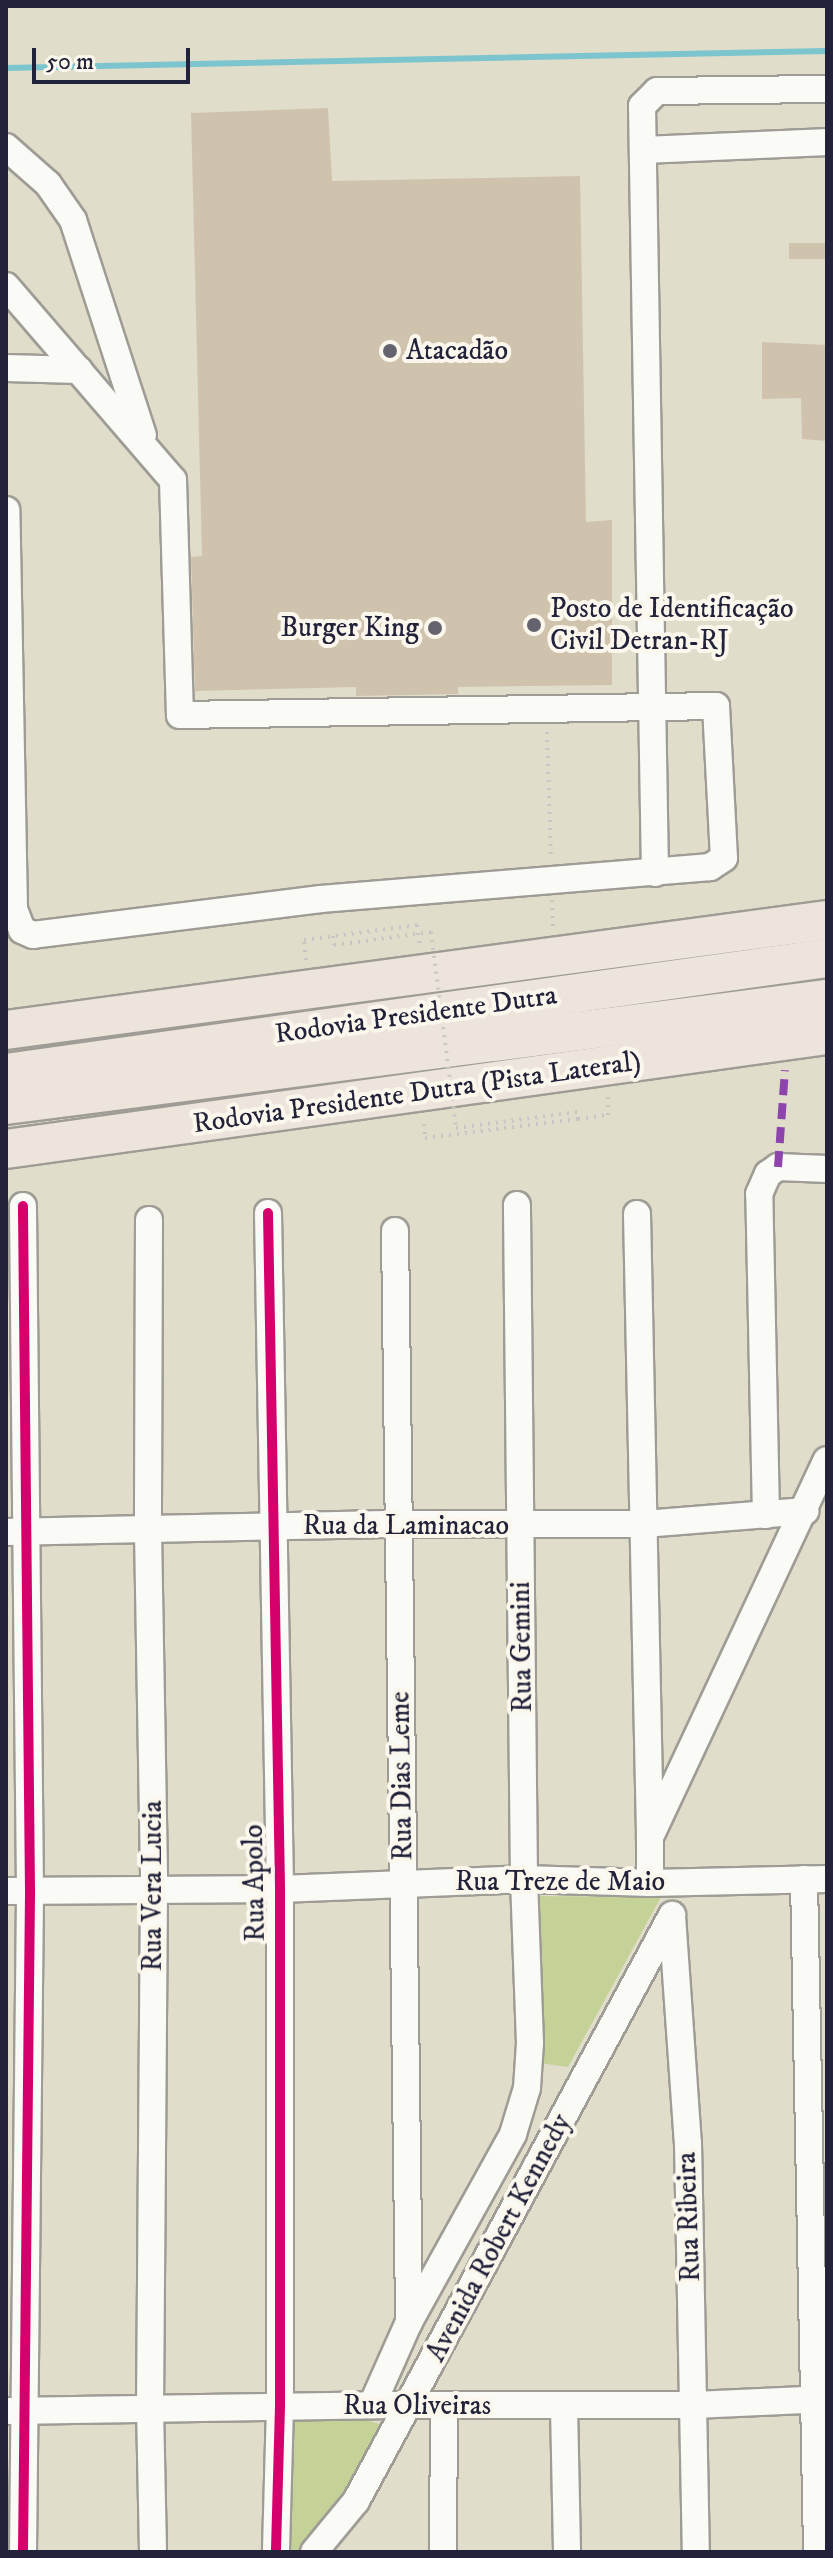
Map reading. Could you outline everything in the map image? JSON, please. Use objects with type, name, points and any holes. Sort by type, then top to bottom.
[{"type":"highway","points":[[6,1030],[827,920]]},
{"type":"highway","name":"Rodovia Presidente Dutra","points":[[6,1073],[827,958]]},
{"type":"highway","name":"Rodovia Presidente Dutra","points":[[6,1105],[827,999]]},
{"type":"highway","name":"Rodovia Presidente Dutra (Pista Lateral)","points":[[6,1149],[827,1035]]},
{"type":"street","points":[[655,873],[642,106],[657,91],[827,89]]},
{"type":"street","points":[[645,150],[827,142]]},
{"type":"street","points":[[6,147],[48,184],[73,220],[146,446]]},
{"type":"street","points":[[6,286],[146,446],[176,489],[180,715],[716,706],[724,858],[710,867],[655,873],[321,899],[33,935],[22,930],[16,921],[14,909],[6,510]]},
{"type":"street","points":[[6,368],[79,370]]},
{"type":"street","points":[[766,1515],[759,1194],[768,1174],[778,1167],[827,1169]]},
{"type":"street","name":"Rua Gemini","points":[[517,1205],[524,1879],[530,2043],[527,2088]]},
{"type":"street","points":[[23,1206],[16,1532],[18,1890],[15,2411],[23,2552]]},
{"type":"street","name":"Rua Apolo","points":[[268,1213],[280,1889],[280,2406],[276,2552]]},
{"type":"street","points":[[637,1214],[650,1837],[662,1883]]},
{"type":"street","name":"Rua Vera Lucia","points":[[149,1220],[148,1531],[154,1890],[150,2408],[153,2552]]},
{"type":"street","name":"Rua Dias Leme","points":[[395,1231],[409,2322]]},
{"type":"street","points":[[650,1837],[827,1460]]},
{"type":"street","name":"Rua da Laminacao","points":[[16,1532],[398,1524],[644,1524],[805,1511]]},
{"type":"street","name":"Rua Treze de Maio","points":[[18,1890],[280,1889],[524,1879],[662,1883],[815,1879]]},
{"type":"street","points":[[815,1879],[821,2399],[817,2552]]},
{"type":"street","name":"Rua Ribeira","points":[[662,1883],[672,1915],[688,2143],[696,2552]]},
{"type":"street","name":"Avenida Robert Kennedy","points":[[316,2551],[356,2501],[672,1915]]},
{"type":"street","name":"Avenida Robert Kennedy","points":[[372,2405],[409,2322],[513,2134],[527,2088]]},
{"type":"street","name":"Rua Oliveiras","points":[[15,2411],[372,2405],[564,2407],[821,2399]]},
{"type":"street","points":[[443,2552],[444,2407]]},
{"type":"street","points":[[564,2407],[567,2552]]},
{"type":"path","points":[[546,710],[553,932]]},
{"type":"path","points":[[306,965],[304,940],[333,936],[417,925],[420,950]]},
{"type":"path","points":[[333,936],[334,945],[431,932],[456,1128],[577,1112],[578,1119]]},
{"type":"path","points":[[424,1124],[425,1138],[608,1115]]},
{"type":"green space","points":[[528,1896],[661,1897],[568,2067],[540,2063]]},
{"type":"green space","points":[[363,2419],[382,2425],[323,2539],[307,2552],[287,2552],[289,2420]]},
{"type":"building","name":"Atacadão","points":[[328,108],[332,181],[580,176],[586,522],[612,520],[612,685],[458,687],[458,694],[356,696],[356,687],[195,691],[191,557],[202,556],[191,113]]},
{"type":"building","points":[[789,243],[827,243],[827,259],[789,259]]},
{"type":"building","points":[[762,342],[827,345],[827,441],[802,439],[801,398],[762,399]]},
{"type":"waterway","points":[[6,68],[827,51]]},
{"type":"marked path","points":[[778,1167],[785,1070]]},
{"type":"cycle path","points":[[23,1206],[30,1890],[23,2552]]},
{"type":"cycle path","points":[[268,1213],[280,1889],[280,2406],[276,2552]]},
{"type":"place","name":"Atacadão","points":[[390,351]]},
{"type":"place","name":"Posto de Identificação Civil Detran-RJ","points":[[534,625]]},
{"type":"place","name":"Burger King","points":[[435,628]]}]
